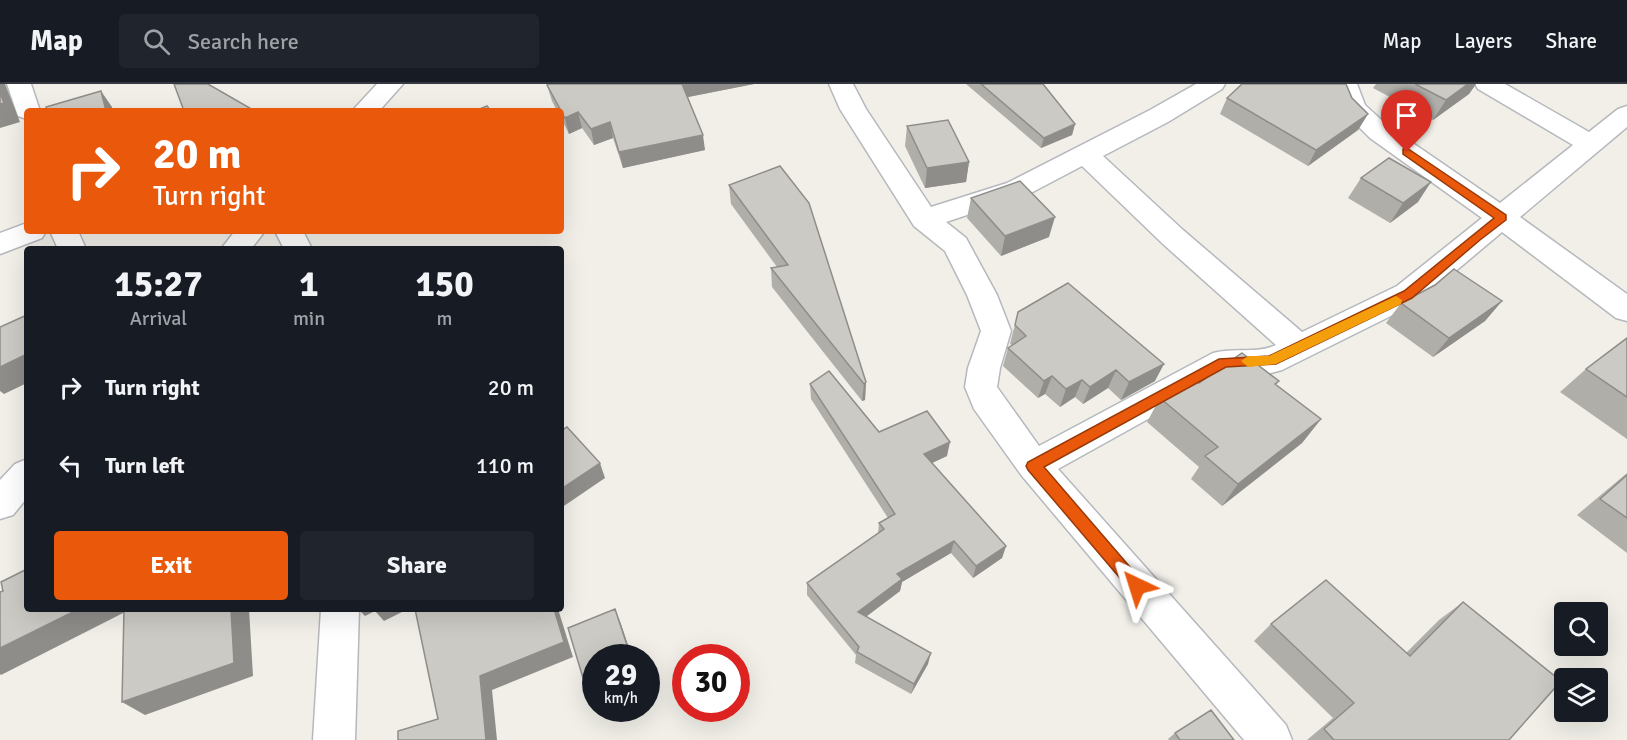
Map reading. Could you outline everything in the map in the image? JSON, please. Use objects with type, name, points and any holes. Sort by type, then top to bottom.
[{"type":"street","points":[[19,84],[26,108]]},
{"type":"street","points":[[368,108],[390,84]]},
{"type":"street","points":[[841,84],[853,109],[924,219],[956,245],[982,295],[996,331],[984,368],[981,387],[986,400],[1034,466],[1271,740]]},
{"type":"street","points":[[924,219],[992,199],[1159,116],[1213,84]]},
{"type":"street","points":[[1345,84],[1354,108],[1378,132],[1502,218],[1627,310]]},
{"type":"street","points":[[1487,84],[1590,144]]},
{"type":"street","points":[[1034,466],[1224,362],[1271,361],[1408,294],[1627,114]]},
{"type":"street","points":[[1085,154],[1173,237],[1300,348]]},
{"type":"street","points":[[0,244],[25,234]]},
{"type":"street","points":[[238,246],[248,234]]},
{"type":"street","points":[[0,504],[24,477]]},
{"type":"street","points":[[334,740],[340,612]]},
{"type":"building","points":[[174,84],[208,84],[250,108],[183,108]]},
{"type":"building","points":[[682,84],[703,135],[619,152],[610,122],[591,129],[578,112],[565,118],[564,108],[560,108],[547,85]]},
{"type":"building","points":[[981,84],[1043,84],[1075,124],[1044,138]]},
{"type":"building","points":[[1242,84],[1346,84],[1352,98],[1368,114],[1316,150],[1227,98]]},
{"type":"building","points":[[1415,84],[1468,84],[1446,100]]},
{"type":"building","points":[[101,91],[105,108],[46,108]]},
{"type":"building","points":[[948,120],[969,162],[927,168],[907,126]]},
{"type":"building","points":[[1389,158],[1431,182],[1403,203],[1361,178]]},
{"type":"building","points":[[780,166],[809,203],[866,382],[864,384],[771,268],[788,265],[729,185]]},
{"type":"building","points":[[1020,181],[1055,217],[1005,236],[971,198]]},
{"type":"building","points":[[1454,269],[1502,301],[1449,338],[1401,303],[1435,285]]},
{"type":"building","points":[[1068,283],[1164,364],[1129,382],[1116,370],[1090,387],[1082,380],[1066,389],[1052,376],[1044,381],[1008,348],[1026,336],[1015,325],[1018,312]]},
{"type":"building","points":[[24,316],[24,355],[0,367],[0,327]]},
{"type":"building","points":[[1627,338],[1627,397],[1586,369]]},
{"type":"building","points":[[1242,353],[1279,381],[1275,384],[1321,419],[1238,484],[1205,456],[1218,447],[1160,398],[1194,379],[1199,383]]},
{"type":"building","points":[[829,371],[879,432],[927,411],[950,442],[924,454],[1006,546],[976,566],[954,541],[897,574],[902,579],[858,612],[931,653],[914,684],[857,652],[859,647],[807,583],[884,529],[879,523],[895,514],[810,384]]},
{"type":"building","points":[[567,427],[600,463],[564,487],[564,429]]},
{"type":"building","points":[[1627,475],[1627,518],[1600,499]]},
{"type":"building","points":[[24,570],[24,612],[73,612],[0,648],[0,592],[3,591],[1,582]]},
{"type":"building","points":[[1326,580],[1410,656],[1463,602],[1554,675],[1554,689],[1509,740],[1334,740],[1324,729],[1354,703],[1271,624]]},
{"type":"building","points":[[615,609],[627,644],[582,644],[582,675],[568,628]]},
{"type":"building","points":[[124,612],[231,612],[234,663],[122,702]]},
{"type":"building","points":[[416,612],[555,612],[564,642],[480,676],[486,740],[398,740],[398,731],[438,719]]},
{"type":"building","points":[[1211,710],[1234,740],[1180,740],[1175,733]]},
{"type":"slow traffic","points":[[1248,361],[1271,361],[1396,300]]},
{"type":"route","points":[[1137,586],[1034,466],[1224,362],[1271,361],[1408,294],[1502,218],[1407,152]]}]
